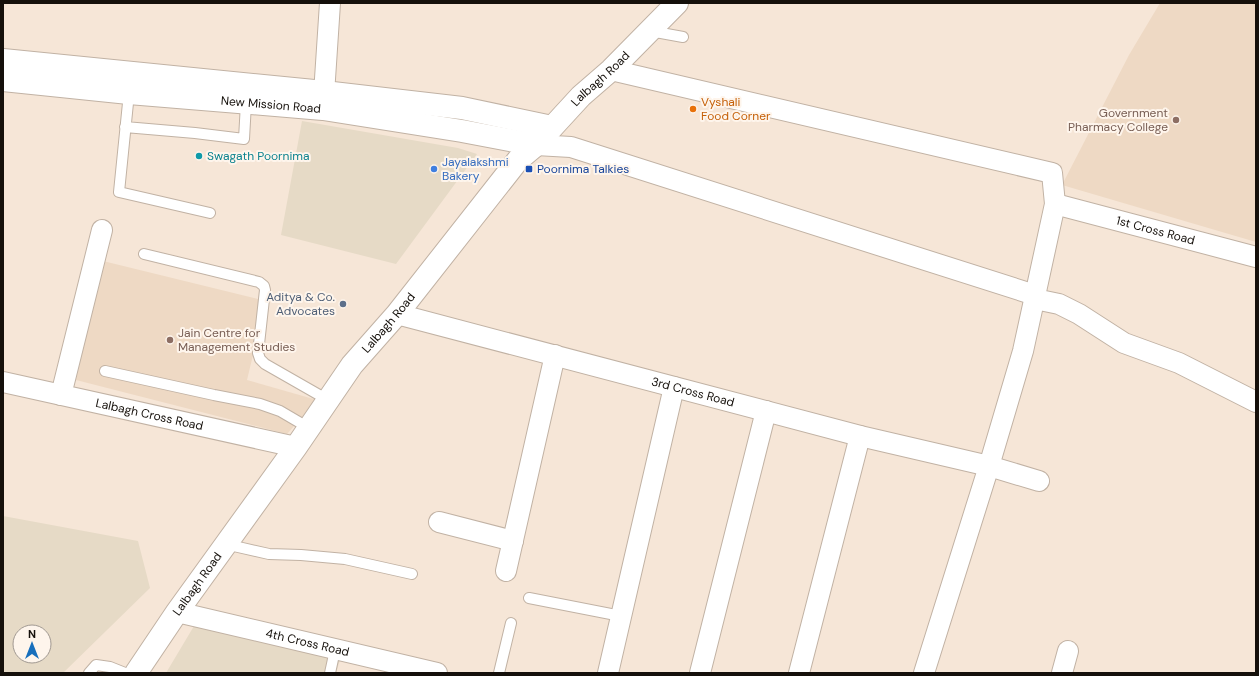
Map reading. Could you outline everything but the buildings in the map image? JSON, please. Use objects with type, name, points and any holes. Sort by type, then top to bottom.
[{"type":"main road","name":"Lalbagh Road","points":[[136,673],[177,612],[296,447],[352,365],[397,314],[518,160],[536,145],[581,96],[611,70],[677,3]]},
{"type":"main road","points":[[3,60],[323,101],[462,108],[552,127]]},
{"type":"main road","name":"New Mission Road","points":[[3,80],[246,103],[323,101],[462,131],[536,145]]},
{"type":"street","points":[[323,101],[330,3]]},
{"type":"street","points":[[611,70],[1052,173],[1055,204],[1023,351],[989,466],[924,673]]},
{"type":"street","points":[[536,145],[571,147],[995,281],[1035,297],[1059,304],[1079,314],[1124,343],[1179,363],[1256,402]]},
{"type":"street","name":"1st Cross Road","points":[[1055,204],[1256,257]]},
{"type":"street","points":[[62,395],[102,230]]},
{"type":"street","name":"3rd Cross Road","points":[[397,314],[860,436],[989,466],[1039,481]]},
{"type":"street","points":[[506,571],[555,356]]},
{"type":"street","name":"Lalbagh Cross Road","points":[[3,382],[296,447]]},
{"type":"street","points":[[608,673],[674,387]]},
{"type":"street","points":[[700,673],[766,411]]},
{"type":"street","points":[[799,673],[860,436]]},
{"type":"street","points":[[439,522],[513,540]]},
{"type":"street","name":"4th Cross Road","points":[[177,612],[431,672]]},
{"type":"street","points":[[1062,673],[1068,651]]},
{"type":"lane","points":[[650,31],[683,37]]},
{"type":"lane","points":[[129,93],[119,192],[210,213]]},
{"type":"lane","points":[[126,127],[244,139],[246,103]]},
{"type":"lane","points":[[144,254],[262,284],[265,290],[258,353],[260,359],[265,364],[328,400]]},
{"type":"lane","points":[[105,371],[260,404],[280,411],[309,428]]},
{"type":"lane","points":[[225,544],[269,554],[344,559],[412,574]]},
{"type":"lane","points":[[529,598],[621,616]]},
{"type":"lane","points":[[499,673],[511,623]]},
{"type":"lane","points":[[330,673],[335,650]]},
{"type":"lane","points":[[89,673],[96,665],[110,667],[124,673]]},
{"type":"shaded area","name":"Government Pharmacy College","points":[[1160,3],[1256,3],[1256,242],[1062,185],[1129,55]]},
{"type":"shaded area","points":[[302,121],[458,148],[477,154],[396,264],[281,235]]},
{"type":"shaded area","name":"Jain Centre for Management Studies","points":[[103,261],[266,301],[247,380],[317,400],[287,434],[76,380]]},
{"type":"shaded area","points":[[3,516],[138,541],[150,588],[63,673],[3,673]]},
{"type":"shaded area","points":[[194,626],[340,660],[336,673],[166,673]]},
{"type":"place","name":"Vyshali Food Corner","points":[[693,109]]},
{"type":"place","name":"Government Pharmacy College","points":[[1176,120]]},
{"type":"place","name":"Swagath Poornima","points":[[199,156]]},
{"type":"place","name":"Jayalakshmi Bakery","points":[[434,169]]},
{"type":"place","name":"Poornima Talkies","points":[[529,169]]},
{"type":"place","name":"Aditya & Co. Advocates","points":[[343,304]]},
{"type":"place","name":"Jain Centre for Management Studies","points":[[170,340]]}]
